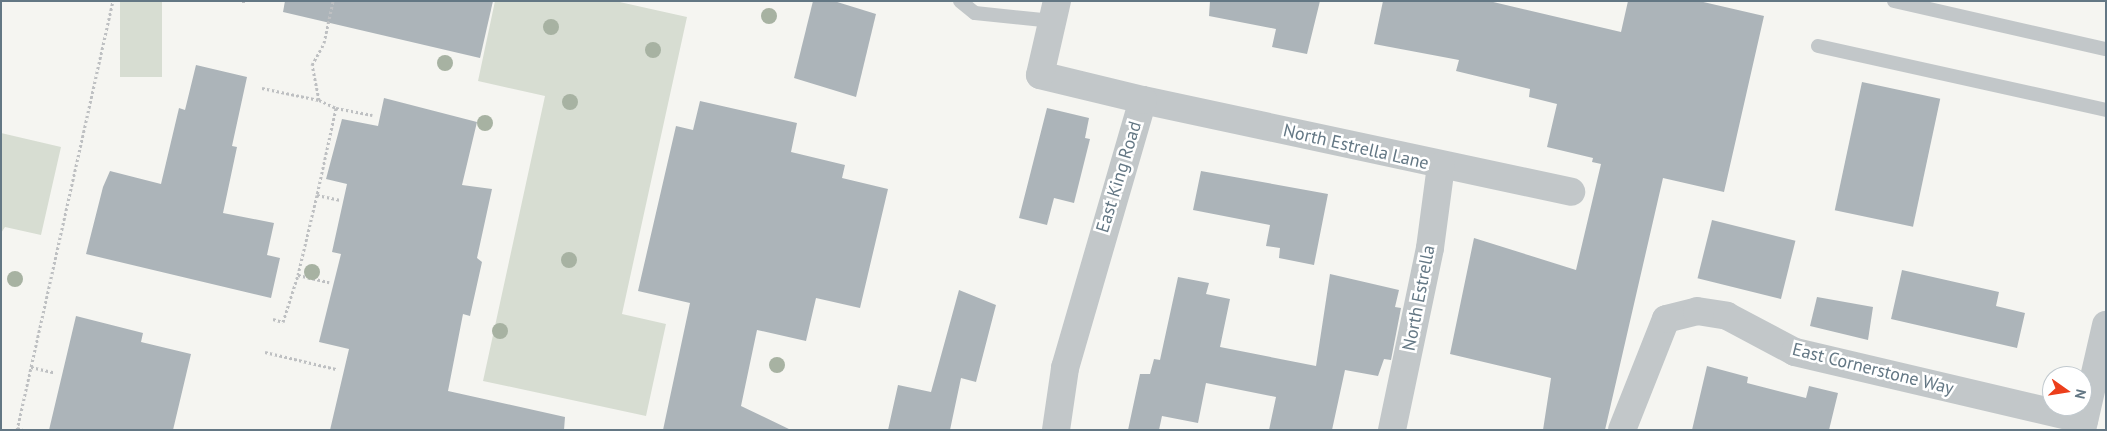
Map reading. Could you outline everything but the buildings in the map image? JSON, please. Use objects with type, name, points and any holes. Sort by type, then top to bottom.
[{"type":"street","name":"East King Road","points":[[1055,11],[1040,75],[1143,100],[1064,368],[1056,430]]},
{"type":"street","name":"North Estrella Lane","points":[[1143,100],[1441,166],[1571,192]]},
{"type":"street","name":"North Estrella","points":[[1392,430],[1430,248],[1441,166]]},
{"type":"street","name":"East Cornerstone Way","points":[[1622,430],[1666,319],[1697,311],[1727,316],[1795,352],[2083,425]]},
{"type":"street","points":[[2083,425],[2106,325]]},
{"type":"lane","points":[[960,1],[975,13],[1055,11]]},
{"type":"lane","points":[[1894,1],[2106,49]]},
{"type":"lane","points":[[1818,46],[2106,110]]},
{"type":"path","points":[[23,430],[17,429],[113,1]]},
{"type":"path","points":[[319,100],[312,65],[324,43],[334,1]]},
{"type":"path","points":[[262,88],[319,100],[336,108],[372,116]]},
{"type":"path","points":[[273,319],[283,322],[298,275],[336,108]]},
{"type":"path","points":[[317,194],[340,200]]},
{"type":"path","points":[[298,275],[329,282]]},
{"type":"path","points":[[265,352],[336,369]]},
{"type":"path","points":[[31,367],[53,372]]},
{"type":"shaded area","points":[[120,1],[162,1],[162,77],[120,77]]},
{"type":"shaded area","points":[[495,1],[615,1],[687,17],[622,314],[666,324],[646,416],[483,381],[545,96],[478,81]]},
{"type":"shaded area","points":[[1,133],[61,147],[41,235],[5,227],[1,233]]}]
